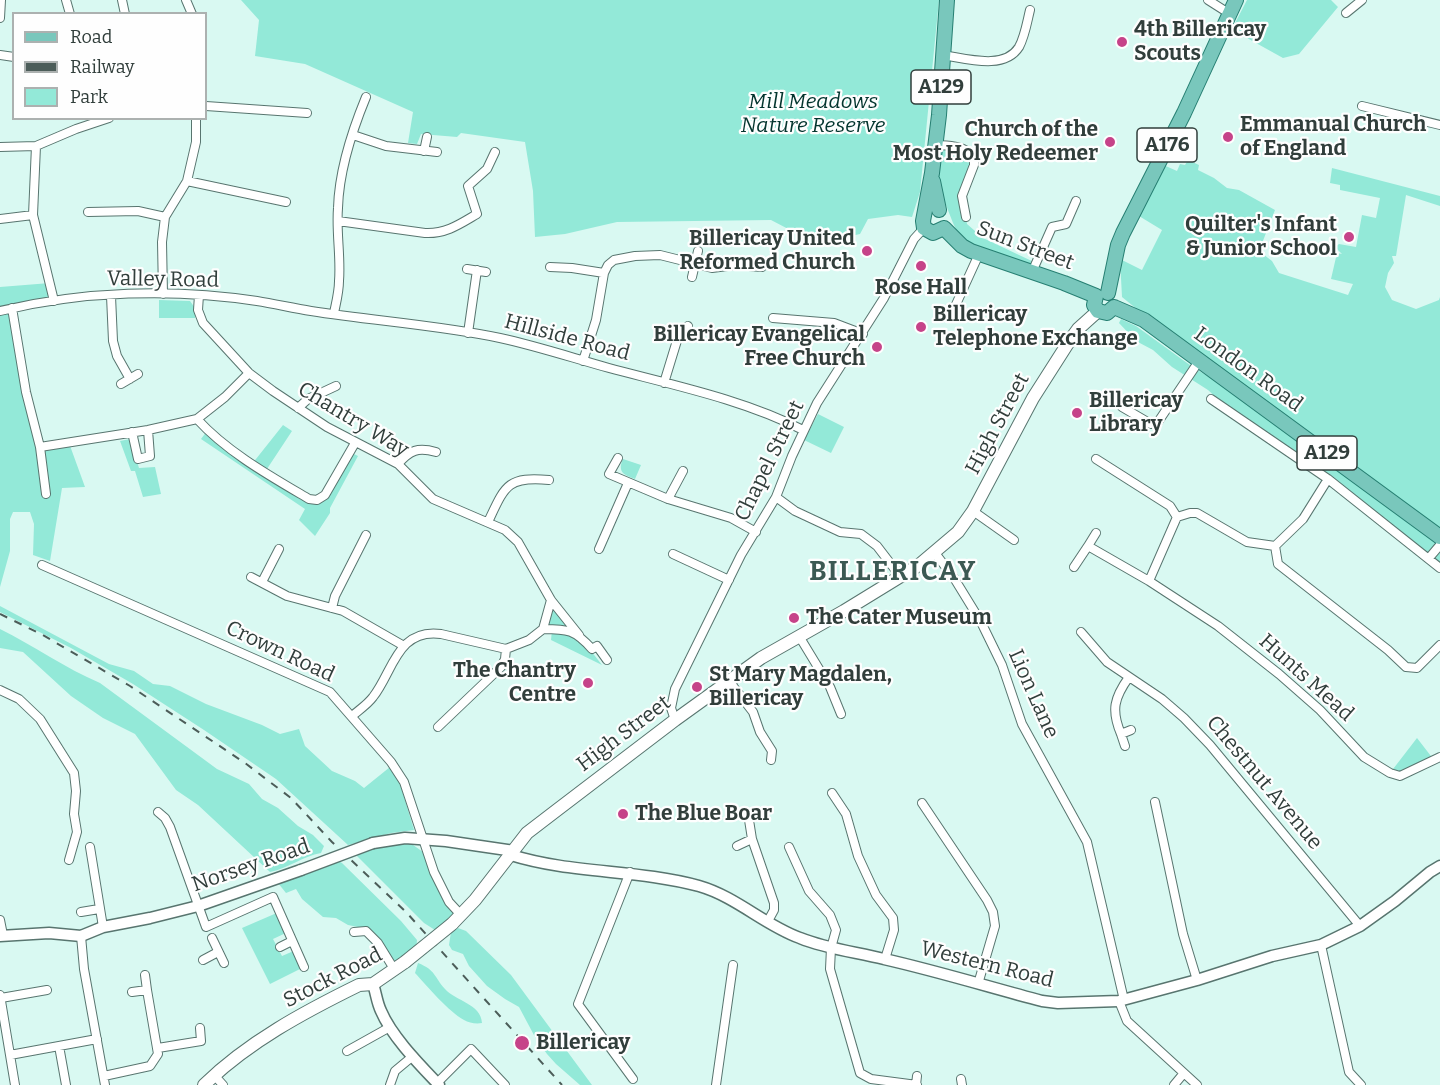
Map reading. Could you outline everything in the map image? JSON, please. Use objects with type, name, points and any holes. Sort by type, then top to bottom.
[{"type":"main road","name":"A129","points":[[925,221],[939,115],[947,0]]},
{"type":"main road","name":"A176","points":[[1102,295],[1123,233],[1184,113],[1236,0]]},
{"type":"main road","name":"A129","points":[[932,173],[939,210],[946,218],[944,228]]},
{"type":"main road","points":[[939,210],[932,209],[925,221],[933,232],[944,228]]},
{"type":"main road","name":"Sun Street","points":[[944,228],[962,246],[979,255],[1102,295]]},
{"type":"main road","points":[[1102,295],[1113,297],[1114,307],[1107,312],[1098,311],[1094,305],[1102,295]]},
{"type":"main road","name":"London Road","points":[[1114,307],[1144,320],[1440,537]]},
{"type":"main road","name":"High Street","points":[[475,900],[527,834],[675,720],[761,658],[935,553],[958,532],[973,512],[1046,377],[1077,329],[1098,311]]},
{"type":"main road","name":"Stock Road","points":[[204,1085],[214,1075],[273,1032],[359,986],[373,984],[400,966],[457,920],[475,900]]},
{"type":"street","points":[[0,18],[1,0]]},
{"type":"street","points":[[1208,0],[1230,14]]},
{"type":"street","points":[[1346,13],[1362,0]]},
{"type":"street","points":[[942,55],[1003,60],[1017,49],[1022,40],[1030,10]]},
{"type":"street","points":[[334,313],[340,280],[339,196],[353,135],[366,97]]},
{"type":"street","points":[[207,106],[307,113]]},
{"type":"street","points":[[1362,106],[1440,124]]},
{"type":"street","points":[[0,147],[36,146],[103,120]]},
{"type":"street","points":[[164,294],[162,242],[165,217],[187,181],[196,142],[196,120]]},
{"type":"street","points":[[353,135],[386,146],[437,152]]},
{"type":"street","points":[[424,151],[427,137]]},
{"type":"street","points":[[36,146],[33,215],[54,301]]},
{"type":"street","points":[[935,146],[958,147],[974,156],[974,165],[962,196],[966,217]]},
{"type":"street","points":[[338,221],[425,233],[439,234],[451,230],[477,214],[468,186],[487,170],[495,152]]},
{"type":"street","points":[[187,181],[286,202]]},
{"type":"street","points":[[1032,272],[1052,227],[1066,224],[1076,201]]},
{"type":"street","points":[[88,212],[138,211],[165,217]]},
{"type":"street","points":[[0,219],[33,215]]},
{"type":"street","name":"Chapel Street","points":[[675,720],[671,708],[675,689],[741,555],[776,497],[803,430],[833,376],[884,298],[925,221]]},
{"type":"street","points":[[692,277],[698,251]]},
{"type":"street","points":[[584,361],[596,320],[604,273],[614,260],[660,255],[712,268],[762,267]]},
{"type":"street","points":[[953,311],[979,255]]},
{"type":"street","points":[[550,267],[604,273]]},
{"type":"street","points":[[468,333],[477,270]]},
{"type":"street","name":"Valley Road","points":[[0,311],[54,301],[164,294],[256,301],[313,311]]},
{"type":"street","points":[[111,296],[113,341],[117,356],[134,377],[121,384]]},
{"type":"street","name":"Chantry Way","points":[[199,296],[198,310],[202,323],[249,373],[298,408],[355,443],[398,464],[433,499],[505,530],[518,542],[551,600],[579,635]]},
{"type":"street","points":[[12,308],[26,392],[40,447],[46,494]]},
{"type":"street","name":"Hillside Road","points":[[313,311],[499,338],[760,410],[803,430]]},
{"type":"street","points":[[773,318],[834,323],[862,333]]},
{"type":"street","points":[[664,383],[679,334],[685,332],[688,326]]},
{"type":"street","points":[[1122,407],[1151,424],[1158,422],[1199,362]]},
{"type":"street","points":[[40,447],[148,430],[197,419],[225,398],[249,373]]},
{"type":"street","points":[[298,408],[308,399],[336,386]]},
{"type":"street","points":[[1211,399],[1328,479],[1440,568]]},
{"type":"street","points":[[197,419],[213,436],[252,464],[309,499],[317,500],[326,495],[355,443]]},
{"type":"street","points":[[132,432],[138,459],[150,456],[148,430]]},
{"type":"street","points":[[398,464],[416,449],[423,448],[436,452]]},
{"type":"street","points":[[618,458],[609,474],[668,499],[717,513],[756,532]]},
{"type":"street","points":[[1096,459],[1170,506],[1177,517]]},
{"type":"street","points":[[668,499],[683,471]]},
{"type":"street","points":[[488,522],[499,498],[513,482],[523,479],[549,480]]},
{"type":"street","points":[[1275,546],[1303,519],[1328,479]]},
{"type":"street","points":[[599,549],[628,483]]},
{"type":"street","points":[[776,497],[795,511],[840,532],[861,534],[877,546],[900,576]]},
{"type":"street","points":[[973,512],[1014,540]]},
{"type":"street","points":[[1149,581],[1177,517],[1190,513],[1197,513],[1247,542],[1275,546]]},
{"type":"street","points":[[1074,567],[1095,533]]},
{"type":"street","points":[[332,608],[335,596],[366,535]]},
{"type":"street","points":[[1429,558],[1440,544]]},
{"type":"street","name":"Hunts Mead","points":[[1088,546],[1149,581],[1218,626],[1320,710],[1364,757],[1390,773],[1400,776],[1440,757]]},
{"type":"street","points":[[1275,546],[1278,564],[1388,650],[1406,667],[1417,668],[1440,645]]},
{"type":"street","points":[[262,582],[279,549]]},
{"type":"street","name":"Lion Lane","points":[[935,553],[954,578],[981,622],[1002,665],[1022,724],[1087,842],[1127,1021],[1197,1085]]},
{"type":"street","points":[[673,554],[729,580]]},
{"type":"street","name":"Crown Road","points":[[42,565],[326,690],[352,716],[391,762],[404,782],[434,872],[457,920]]},
{"type":"street","points":[[250,577],[287,596],[352,616],[404,646]]},
{"type":"street","points":[[352,716],[373,697],[404,646],[419,636],[430,632],[506,649],[529,640],[543,629],[551,600]]},
{"type":"street","points":[[543,629],[560,629],[579,635],[591,650],[597,646],[607,660]]},
{"type":"street","name":"Chestnut Avenue","points":[[1081,632],[1107,662],[1162,699],[1210,745],[1360,926]]},
{"type":"street","points":[[799,636],[830,687],[841,714]]},
{"type":"street","points":[[438,727],[501,667],[506,649]]},
{"type":"street","points":[[1125,746],[1115,720],[1115,706],[1118,692],[1129,677]]},
{"type":"street","points":[[729,681],[753,712],[760,732],[772,751],[771,760]]},
{"type":"street","points":[[0,690],[19,699],[40,719],[74,773],[76,790],[74,814],[77,832],[69,860]]},
{"type":"street","points":[[1121,734],[1131,730]]},
{"type":"street","points":[[832,793],[850,812],[858,856],[876,895],[893,918],[894,930],[885,959]]},
{"type":"street","points":[[1155,802],[1183,934],[1197,980]]},
{"type":"street","points":[[922,803],[993,912],[995,926],[978,984]]},
{"type":"street","points":[[158,812],[170,827],[198,906],[224,963]]},
{"type":"street","points":[[748,820],[752,839],[774,903],[774,910],[768,921]]},
{"type":"street","name":"Norsey Road","points":[[1,935],[49,933],[81,936],[103,927],[198,906],[373,843],[405,838],[513,853]]},
{"type":"street","points":[[737,846],[752,839]]},
{"type":"street","points":[[90,847],[103,927]]},
{"type":"street","points":[[789,847],[809,891],[831,915],[834,922],[836,930],[831,948],[830,969],[860,1073],[871,1079],[916,1082]]},
{"type":"street","name":"Western Road","points":[[513,853],[535,863],[630,872],[681,882],[724,894],[798,938],[1058,1003],[1122,1000],[1197,980],[1272,956],[1321,945],[1360,926],[1440,866]]},
{"type":"street","points":[[630,872],[578,1004],[633,1079]]},
{"type":"street","points":[[209,932],[273,897],[304,967]]},
{"type":"street","points":[[81,912],[99,909]]},
{"type":"street","points":[[0,920],[1,935]]},
{"type":"street","points":[[354,932],[366,931],[400,966]]},
{"type":"street","points":[[81,936],[82,960],[104,1081],[150,1066],[155,1061],[158,1048],[145,975]]},
{"type":"street","points":[[280,947],[292,941]]},
{"type":"street","points":[[1321,945],[1349,1072],[1361,1085]]},
{"type":"street","points":[[203,960],[218,952]]},
{"type":"street","points":[[716,1085],[733,965]]},
{"type":"street","points":[[373,984],[381,1011],[390,1027],[412,1056],[438,1084],[471,1050],[505,1085]]},
{"type":"street","points":[[15,1085],[1,996],[47,990]]},
{"type":"street","points":[[132,992],[147,990]]},
{"type":"street","points":[[347,1051],[390,1027]]},
{"type":"street","points":[[158,1048],[201,1041],[200,1028]]},
{"type":"street","points":[[10,1055],[97,1039]]},
{"type":"street","points":[[58,1046],[66,1085]]},
{"type":"street","points":[[390,1085],[395,1071],[412,1056]]},
{"type":"street","points":[[1174,1085],[1184,1073]]},
{"type":"street","points":[[214,1075],[223,1085]]},
{"type":"green space","name":"Mill Meadows Nature Reserve","points":[[241,0],[939,0],[920,192],[912,217],[898,215],[868,219],[860,234],[833,240],[794,232],[771,220],[617,222],[565,234],[535,237],[533,191],[525,142],[461,133],[457,137],[421,134],[417,144],[408,143],[413,112],[305,64],[255,56],[259,20]]},
{"type":"green space","points":[[1247,0],[1331,0],[1338,7],[1299,54],[1283,58],[1247,38],[1234,25]]},
{"type":"green space","points":[[937,146],[974,156],[962,196],[967,224],[983,238],[1036,263],[1034,266],[979,249],[961,240],[937,182]]},
{"type":"green space","points":[[1188,160],[1199,165],[1198,170],[1227,188],[1239,190],[1275,210],[1259,251],[1272,261],[1279,273],[1348,295],[1353,284],[1331,279],[1337,253],[1342,254],[1335,247],[1339,244],[1356,247],[1362,215],[1376,218],[1380,198],[1340,190],[1340,185],[1330,183],[1332,168],[1440,196],[1440,206],[1406,195],[1396,256],[1392,256],[1394,263],[1388,273],[1385,287],[1392,300],[1416,309],[1439,300],[1440,297],[1440,568],[1223,404],[1208,390],[1172,367],[1153,350],[1136,341],[1119,323],[1121,319],[1136,326],[1194,368],[1211,378],[1229,384],[1122,297],[1120,259],[1142,270],[1162,230],[1134,213],[1159,163],[1177,171],[1180,164],[1185,165]]},
{"type":"green space","points":[[50,283],[54,301],[12,308],[40,447],[69,443],[85,487],[62,488],[50,561],[33,555],[34,524],[30,512],[13,512],[10,519],[10,551],[0,587],[0,287]]},
{"type":"green space","points":[[159,300],[190,301],[195,308],[195,318],[159,318]]},
{"type":"green space","points":[[818,414],[844,427],[831,453],[804,440]]},
{"type":"green space","points":[[283,425],[292,431],[265,472],[317,500],[350,452],[358,456],[330,508],[330,513],[315,536],[299,520],[305,509],[201,439],[207,431],[252,464]]},
{"type":"green space","points":[[130,439],[139,468],[155,467],[161,494],[143,497],[135,471],[131,471],[120,441]]},
{"type":"green space","points":[[623,459],[641,465],[635,479],[621,470]]},
{"type":"green space","points":[[551,600],[602,665],[551,640],[552,630],[543,629]]},
{"type":"green space","points":[[0,606],[109,664],[134,671],[153,684],[170,686],[206,704],[280,734],[299,729],[305,746],[332,771],[355,781],[364,788],[390,767],[399,780],[414,830],[391,833],[348,845],[276,779],[133,684],[71,648],[0,612]]},
{"type":"green space","points":[[0,629],[100,683],[217,769],[249,784],[262,799],[278,808],[298,826],[313,835],[324,846],[321,853],[270,872],[198,805],[176,790],[135,734],[103,718],[71,696],[23,652],[0,648]]},
{"type":"green space","points":[[1417,738],[1434,760],[1412,771],[1390,773]]},
{"type":"green space","points":[[406,840],[423,852],[457,917],[435,930],[424,923],[356,855],[378,843]]},
{"type":"green space","points":[[337,860],[401,921],[417,940],[416,950],[410,956],[402,957],[391,965],[358,927],[348,925],[336,918],[323,917],[302,899],[296,889],[286,893],[278,883]]},
{"type":"green space","points":[[279,912],[288,932],[273,939],[282,956],[296,950],[304,967],[270,984],[242,928]]},
{"type":"green space","points":[[458,928],[466,931],[511,975],[592,1085],[580,1085],[556,1064],[535,1037],[519,1007],[487,986],[469,966],[463,954],[452,950],[449,945],[451,932]]},
{"type":"green space","points":[[418,963],[432,971],[441,985],[450,993],[473,1007],[481,1017],[482,1023],[466,1021],[445,1005],[415,973]]},
{"type":"railway","points":[[0,614],[41,634],[130,686],[245,763],[291,798],[332,842],[406,912],[562,1085]]},
{"type":"place","name":"4th Billericay Scouts","points":[[1122,42]]},
{"type":"place","name":"Emmanual Church of England","points":[[1228,137]]},
{"type":"place","name":"Church of the Most Holy Redeemer","points":[[1110,142]]},
{"type":"place","name":"Quilter's Infant & Junior School","points":[[1349,237]]},
{"type":"place","name":"Billericay United Reformed Church","points":[[867,251]]},
{"type":"place","name":"Rose Hall","points":[[921,266]]},
{"type":"place","name":"Billericay Telephone Exchange","points":[[921,327]]},
{"type":"place","name":"Billericay Evangelical Free Church","points":[[877,347]]},
{"type":"place","name":"Billericay Library","points":[[1077,413]]},
{"type":"place","name":"The Cater Museum","points":[[794,618]]},
{"type":"place","name":"The Chantry Centre","points":[[588,683]]},
{"type":"place","name":"St Mary Magdalen, Billericay","points":[[697,687]]},
{"type":"place","name":"The Blue Boar","points":[[623,814]]},
{"type":"place","name":"Billericay","points":[[522,1043]]},
{"type":"district","name":"BILLERICAY","points":[[893,572]]}]
